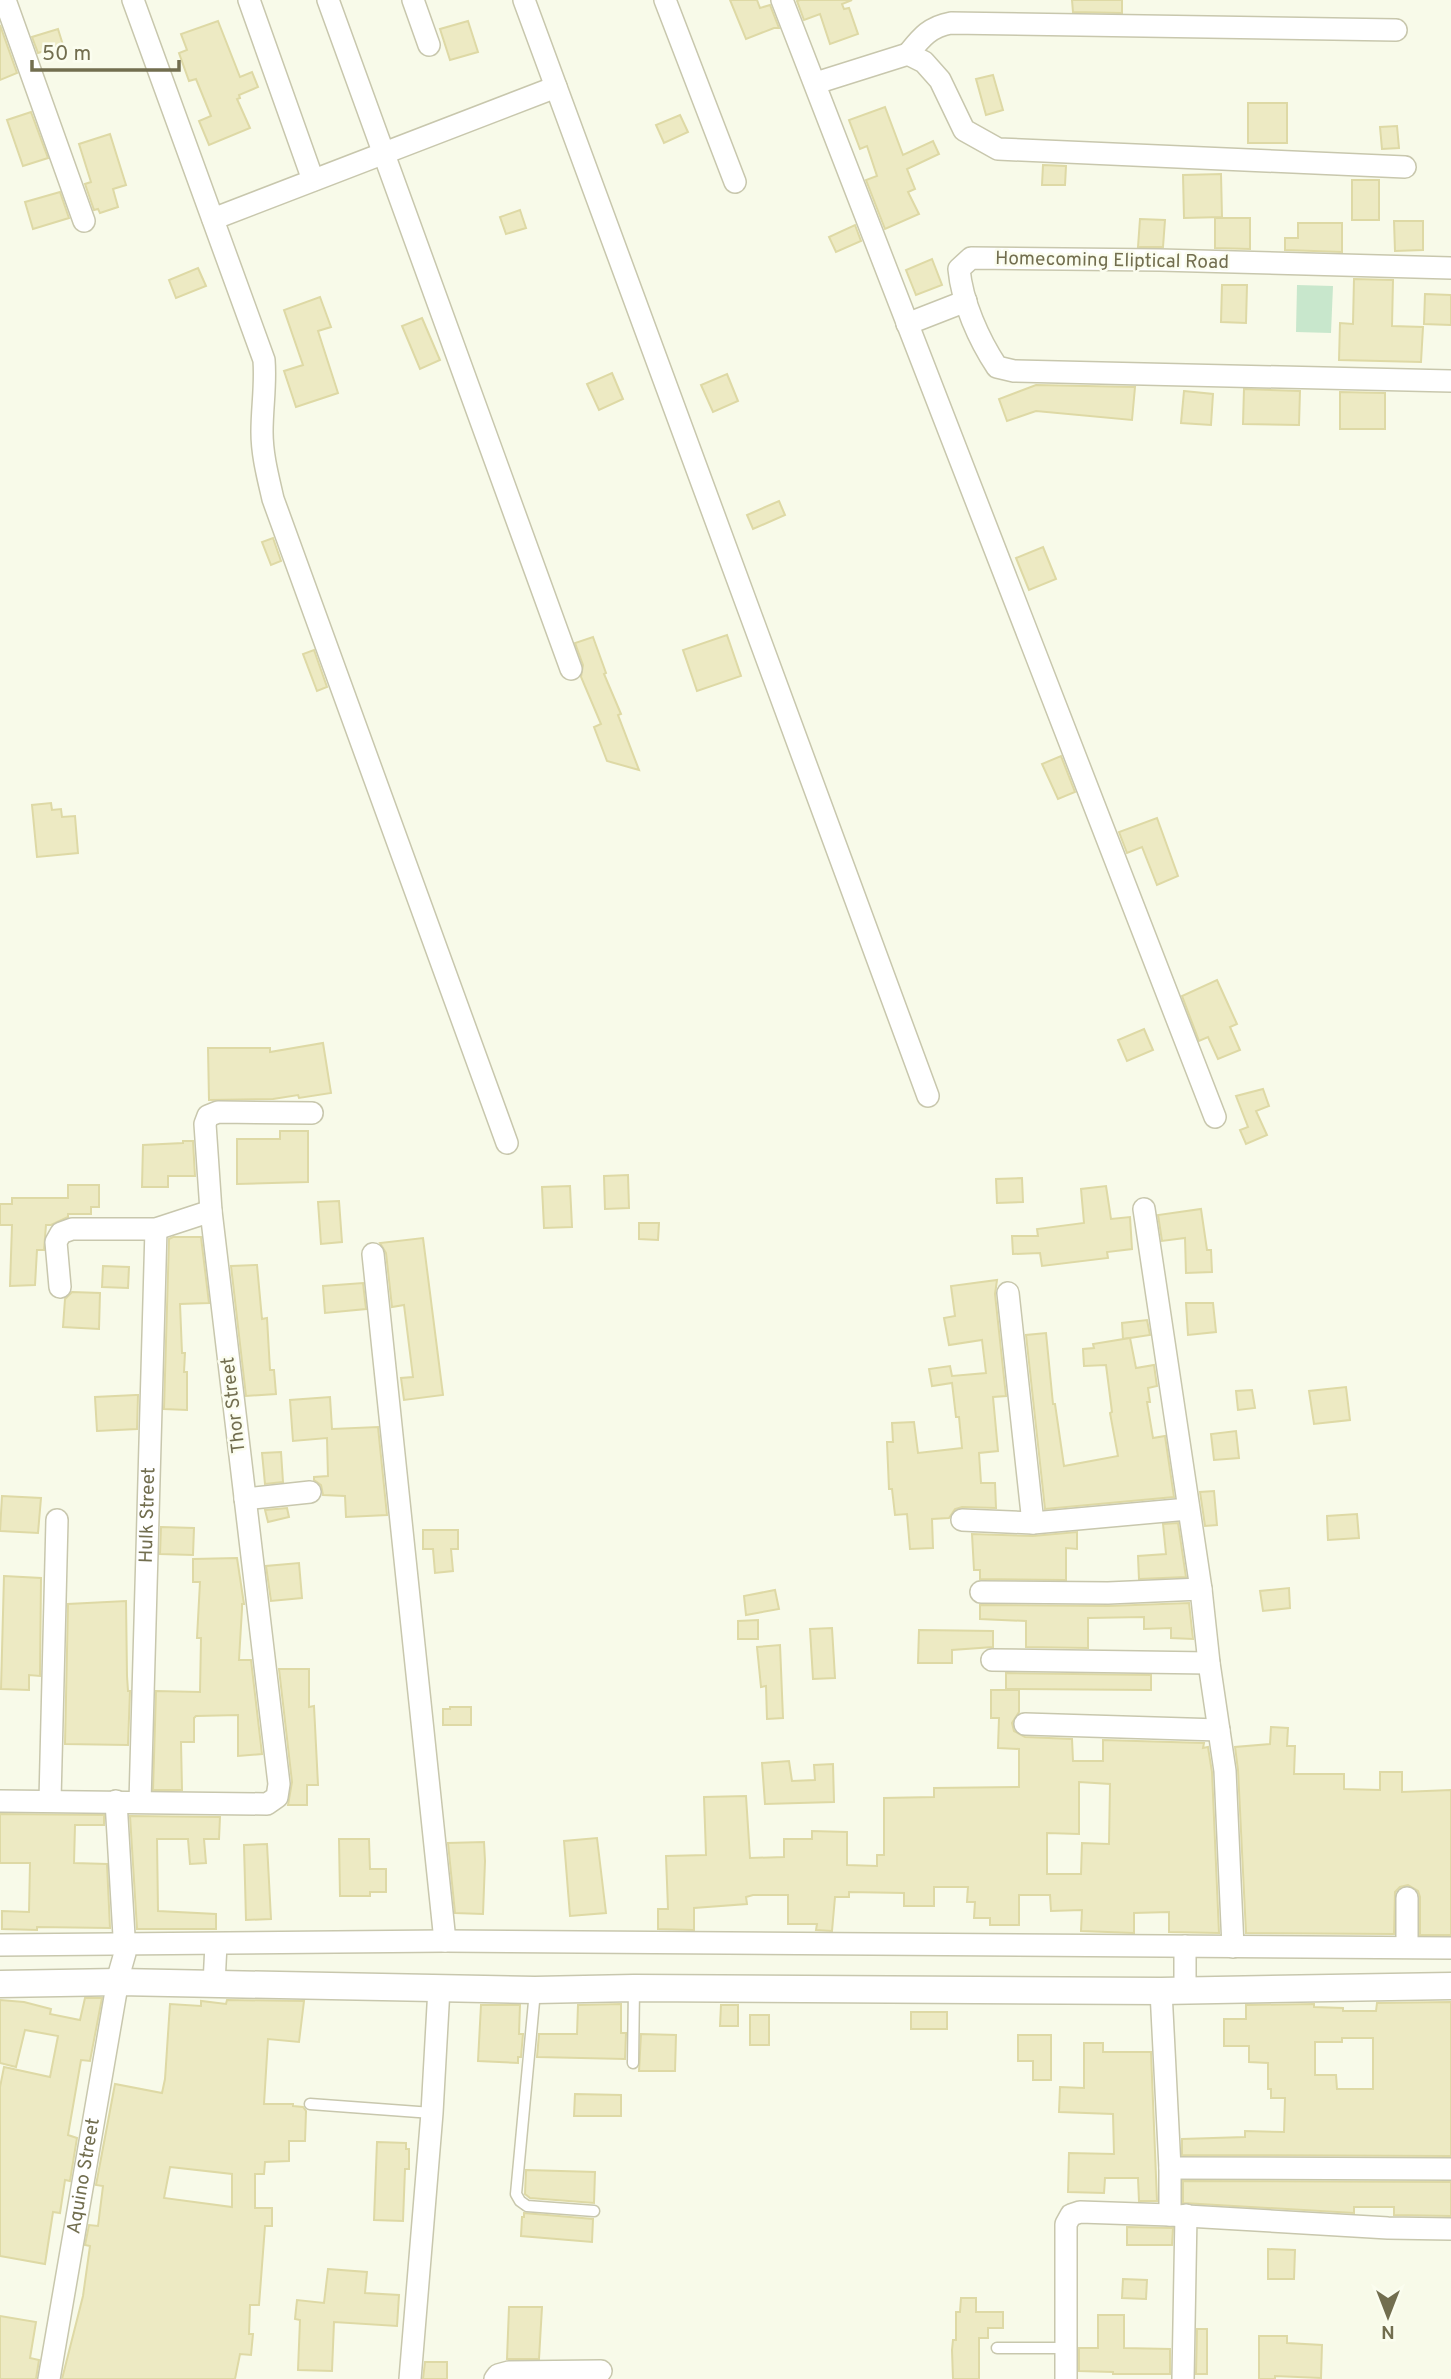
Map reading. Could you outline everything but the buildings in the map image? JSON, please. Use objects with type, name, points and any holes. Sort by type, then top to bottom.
[{"type":"street","points":[[5,0],[84,221]]},
{"type":"street","points":[[133,0],[264,360],[266,385],[263,443],[273,499],[507,1143]]},
{"type":"street","points":[[249,0],[313,180]]},
{"type":"street","points":[[328,0],[571,669]]},
{"type":"street","points":[[413,0],[429,45]]},
{"type":"street","points":[[524,0],[928,1096]]},
{"type":"street","points":[[665,0],[734,182]]},
{"type":"street","points":[[782,0],[1215,1117]]},
{"type":"street","points":[[816,83],[908,54],[926,32],[936,26],[951,23],[1396,30]]},
{"type":"street","points":[[908,54],[924,62],[940,80],[964,130],[998,149],[1405,167]]},
{"type":"street","points":[[213,219],[556,87]]},
{"type":"street","name":"Homecoming Eliptical Road","points":[[1451,268],[971,258],[960,269],[960,283],[985,350],[997,367],[1014,371],[1451,381]]},
{"type":"street","points":[[907,324],[966,301]]},
{"type":"street","name":"Thor Street","points":[[140,1802],[267,1804],[277,1797],[279,1784],[211,1211],[205,1124],[208,1116],[218,1112],[312,1114]]},
{"type":"street","points":[[1144,1209],[1201,1589],[1225,1771],[1233,1947]]},
{"type":"street","points":[[60,1287],[55,1242],[61,1233],[72,1228],[156,1229],[211,1211]]},
{"type":"street","name":"Hulk Street","points":[[140,1802],[156,1229]]},
{"type":"street","points":[[373,1254],[445,1941]]},
{"type":"street","points":[[1008,1293],[1033,1523]]},
{"type":"street","points":[[245,1499],[310,1492]]},
{"type":"street","points":[[962,1520],[1033,1523],[1188,1509]]},
{"type":"street","points":[[50,1800],[57,1520]]},
{"type":"street","points":[[981,1592],[1108,1593],[1201,1589]]},
{"type":"street","points":[[992,1660],[1209,1663]]},
{"type":"street","points":[[1025,1724],[1219,1730]]},
{"type":"street","points":[[0,1801],[140,1802]]},
{"type":"street","name":"Aquino Street","points":[[49,2379],[125,1949],[116,1801]]},
{"type":"street","points":[[1406,1898],[1407,1947]]},
{"type":"street","points":[[0,1945],[125,1949],[445,1941],[1185,1950],[1233,1947],[1451,1948]]},
{"type":"street","points":[[214,1980],[215,1948]]},
{"type":"street","points":[[1184,2379],[1178,2215],[1170,2168],[1177,1986],[1185,1950]]},
{"type":"street","points":[[0,1984],[119,1978],[535,1990],[1451,1986]]},
{"type":"street","points":[[410,2379],[432,2113],[439,1988]]},
{"type":"street","points":[[1170,2168],[1451,2169]]},
{"type":"street","points":[[1066,2379],[1066,2224],[1071,2215],[1080,2212],[1178,2215],[1388,2228],[1451,2229]]},
{"type":"street","points":[[495,2379],[498,2375],[509,2372],[601,2371]]},
{"type":"lane","points":[[633,2063],[634,1988]]},
{"type":"lane","points":[[535,1990],[516,2194],[527,2206],[594,2211]]},
{"type":"lane","points":[[310,2104],[432,2113]]},
{"type":"lane","points":[[997,2348],[1067,2348]]},
{"type":"green space","points":[[1297,285],[1333,286],[1331,333],[1296,332]]}]
